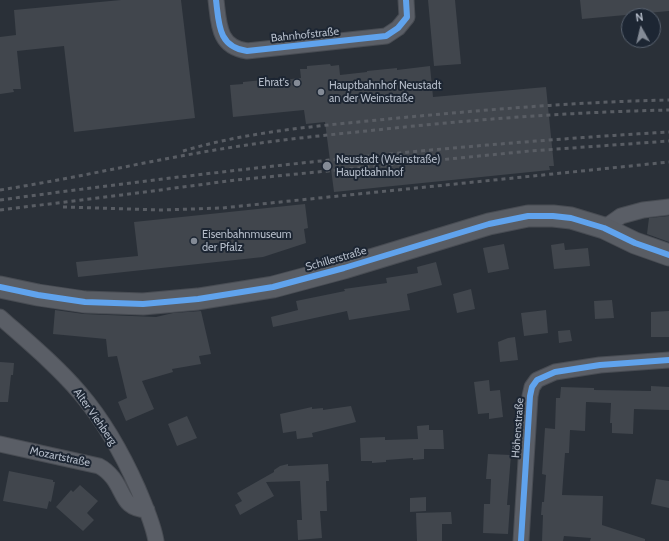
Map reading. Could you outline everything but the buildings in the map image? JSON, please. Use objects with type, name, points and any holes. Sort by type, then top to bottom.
[{"type":"street","name":"Bahnhofstraße","points":[[216,0],[220,31],[224,38],[234,48],[247,51],[386,36],[398,28],[407,17],[406,0]]},
{"type":"street","points":[[604,228],[621,216],[643,210],[669,207]]},
{"type":"street","name":"Schillerstraße","points":[[0,287],[38,296],[85,302],[143,304],[198,299],[273,287],[344,268],[489,224],[528,216],[571,218],[604,228],[635,243],[669,255]]},
{"type":"street","name":"Alter Viehberg","points":[[0,317],[59,371],[80,393],[115,443],[147,510],[156,541]]},
{"type":"street","name":"Höhenstraße","points":[[521,541],[530,396],[532,387],[537,380],[555,372],[600,365],[669,360]]},
{"type":"street","name":"Mozartstraße","points":[[0,444],[99,466],[107,471],[114,479],[128,504],[134,509],[147,510]]},
{"type":"railway","points":[[183,151],[208,144],[259,134],[336,124],[528,107],[669,100]]},
{"type":"railway","points":[[0,190],[216,150],[299,138],[491,119],[598,112],[669,110]]},
{"type":"railway","points":[[0,200],[250,169],[417,151],[585,137],[669,132]]},
{"type":"railway","points":[[0,210],[236,180],[530,151],[669,141]]},
{"type":"railway","points":[[63,207],[161,210],[222,208],[669,162]]},
{"type":"cycle path","points":[[216,0],[219,26],[225,39],[230,45],[237,49],[247,51],[386,36],[398,28],[407,17],[406,0]]},
{"type":"cycle path","points":[[0,287],[38,295],[85,302],[143,304],[198,299],[273,287],[344,268],[489,224],[528,216],[571,218],[604,228],[635,243],[669,255]]},
{"type":"cycle path","points":[[521,541],[530,396],[532,387],[537,380],[555,372],[600,365],[669,360]]},
{"type":"place","name":"Ehrat's","points":[[297,83]]},
{"type":"place","name":"Hauptbahnhof Neustadt an der Weinstraße","points":[[321,92]]},
{"type":"place","name":"Neustadt (Weinstraße) Hauptbahnhof","points":[[327,166]]},
{"type":"place","name":"Eisenbahnmuseum der Pfalz","points":[[194,241]]}]
